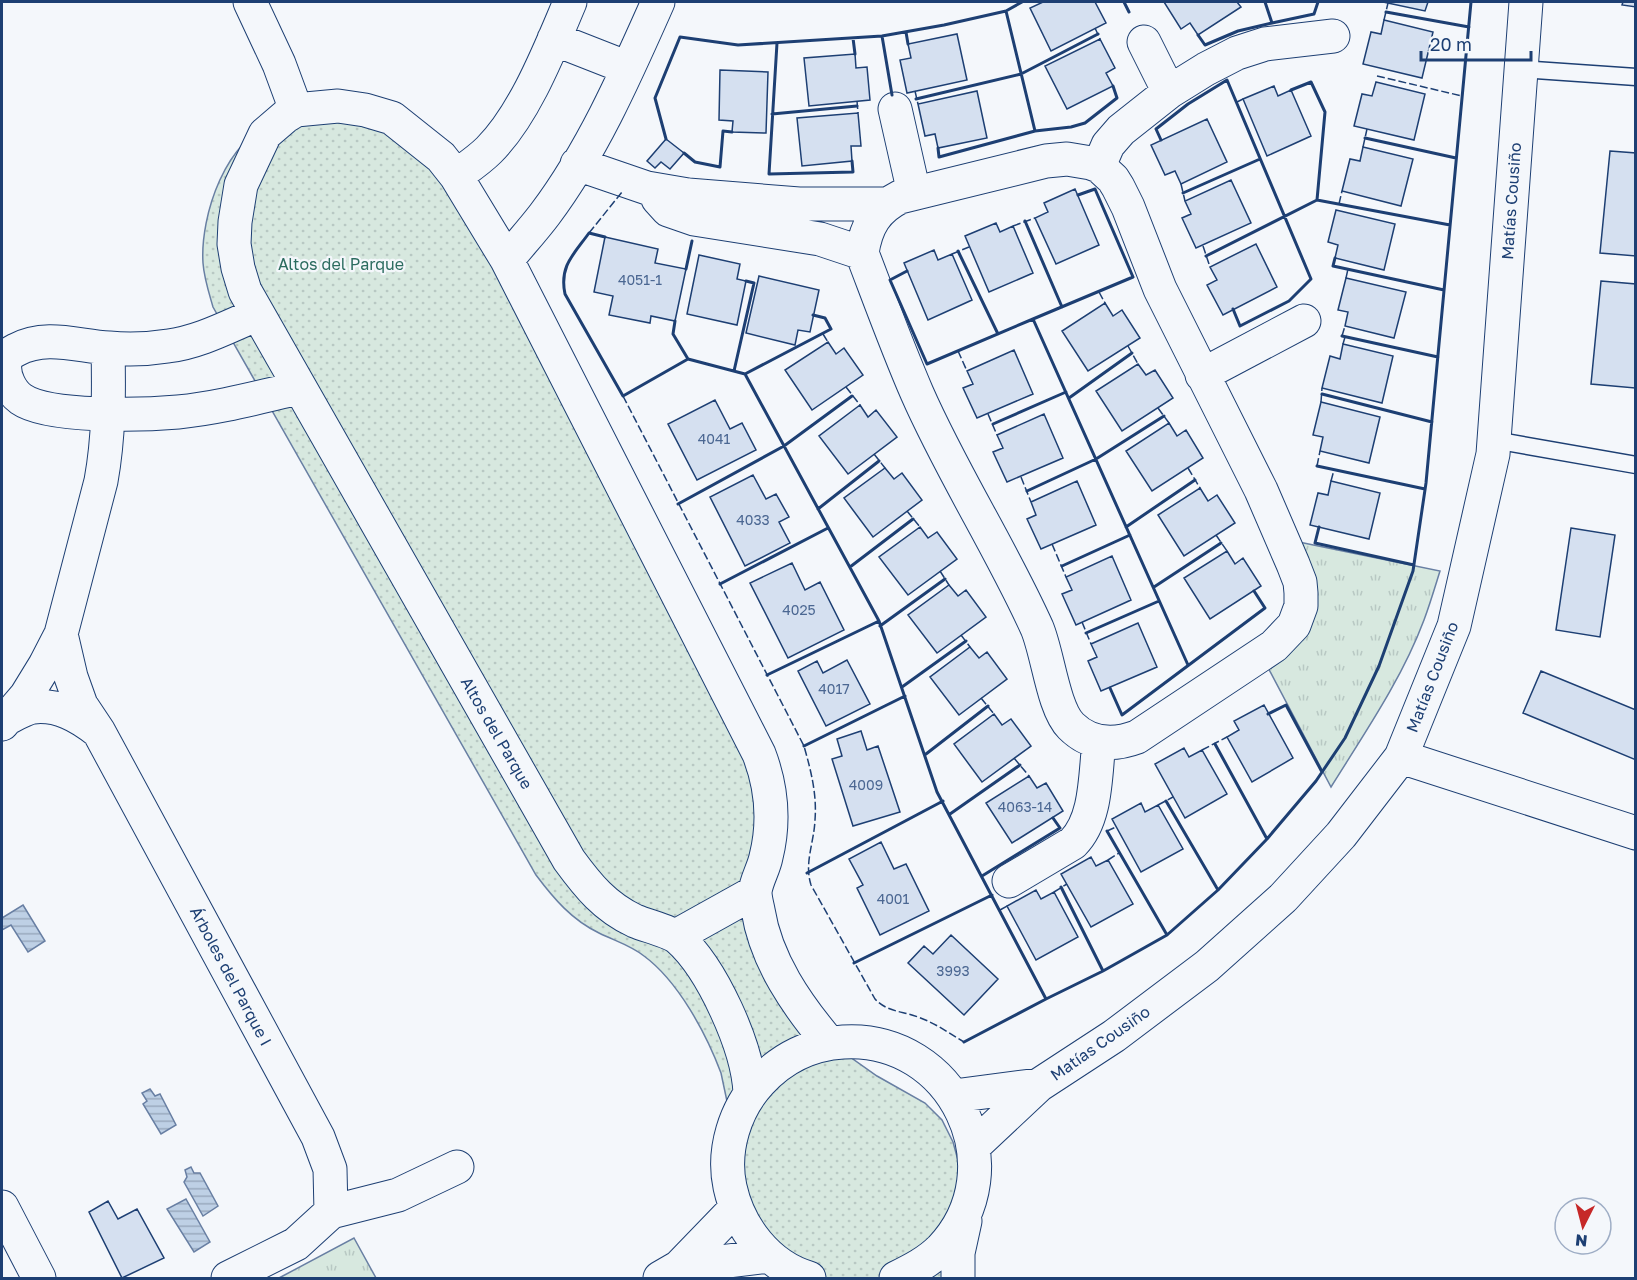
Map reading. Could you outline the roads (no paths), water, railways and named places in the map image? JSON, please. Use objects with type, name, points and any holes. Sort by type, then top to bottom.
[{"type":"street","points":[[250,2],[279,64],[296,110],[338,106],[365,110],[392,118],[441,157],[456,176],[507,260],[759,753],[767,774],[772,818],[766,860],[755,892],[759,921],[783,980],[829,1043]]},
{"type":"street","points":[[456,176],[489,150],[510,125],[538,73],[570,2]]},
{"type":"street","points":[[507,260],[545,214],[577,164],[614,98],[658,2]]},
{"type":"street","name":"Matías Cousiño","points":[[974,1146],[1039,1085],[1114,1036],[1207,966],[1283,898],[1341,835],[1401,757],[1454,626],[1493,454],[1526,2]]},
{"type":"street","points":[[1100,166],[1108,145],[1121,130],[1168,92],[1206,69],[1238,52],[1274,43],[1333,36]]},
{"type":"street","points":[[554,39],[628,68]]},
{"type":"street","points":[[1144,42],[1168,92]]},
{"type":"street","points":[[895,108],[900,198]]},
{"type":"street","name":"Altos del Parque","points":[[296,110],[265,134],[241,185],[234,244],[245,291],[569,860],[590,889],[613,907],[633,920],[676,936],[695,956],[708,976],[745,1058],[750,1093]]},
{"type":"street","points":[[577,164],[647,188],[668,210],[694,219],[900,198],[1047,161],[1067,159],[1091,162],[1100,166],[1113,179],[1128,207],[1150,267],[1261,490],[1300,582],[1301,593],[1294,625],[1275,646],[1137,737],[1114,743],[1099,742],[1078,732],[1063,716],[1038,630],[917,394],[862,253],[869,227],[900,198]]},
{"type":"street","points":[[742,214],[862,253]]},
{"type":"street","points":[[258,314],[202,338],[170,346],[136,349],[108,348],[40,341],[11,352],[3,360],[4,370],[11,387],[19,398],[31,404],[45,409],[109,414],[180,412],[236,403],[299,388]]},
{"type":"street","points":[[1202,375],[1304,321]]},
{"type":"street","name":"Árboles del Parque I","points":[[4,721],[26,696],[61,634],[101,481],[109,414],[108,348]]},
{"type":"street","name":"Árboles del Parque I","points":[[61,634],[70,677],[81,705],[99,732],[318,1137],[330,1169],[331,1212]]},
{"type":"street","points":[[4,721],[31,707],[51,707],[81,718],[99,732]]},
{"type":"street","points":[[1009,881],[1073,843],[1080,836],[1088,820],[1099,742]]},
{"type":"street","points":[[1401,757],[1635,833]]},
{"type":"street","points":[[676,936],[755,892]]},
{"type":"street","points":[[809,1278],[797,1275],[769,1256],[755,1242],[736,1208],[729,1185],[728,1161],[734,1125],[750,1093],[772,1070],[799,1052],[829,1043],[858,1041],[886,1046],[913,1057],[936,1074],[954,1096],[967,1120],[974,1146],[975,1173],[958,1253],[958,1278]]},
{"type":"street","name":"Matías Cousiño","points":[[954,1096],[1039,1085]]},
{"type":"street","points":[[228,1278],[296,1244],[331,1212],[398,1195],[457,1167]]},
{"type":"street","points":[[896,1278],[919,1267],[941,1249],[959,1225],[970,1199]]},
{"type":"street","points":[[2,1207],[39,1278]]},
{"type":"street","points":[[670,1273],[736,1208]]},
{"type":"street","points":[[670,1273],[769,1256]]},
{"type":"lane","points":[[1521,69],[1635,78]]},
{"type":"lane","points":[[1494,440],[1635,465]]},
{"type":"water","points":[[23,905],[45,941],[28,952],[11,925],[2,930],[2,918]]},
{"type":"water","points":[[150,1089],[155,1096],[160,1094],[176,1125],[161,1134],[143,1104],[147,1101],[142,1093]]},
{"type":"water","points":[[191,1167],[194,1173],[200,1173],[218,1206],[203,1216],[184,1182],[187,1177],[185,1170]]},
{"type":"water","points":[[186,1199],[210,1242],[194,1252],[167,1209]]}]
